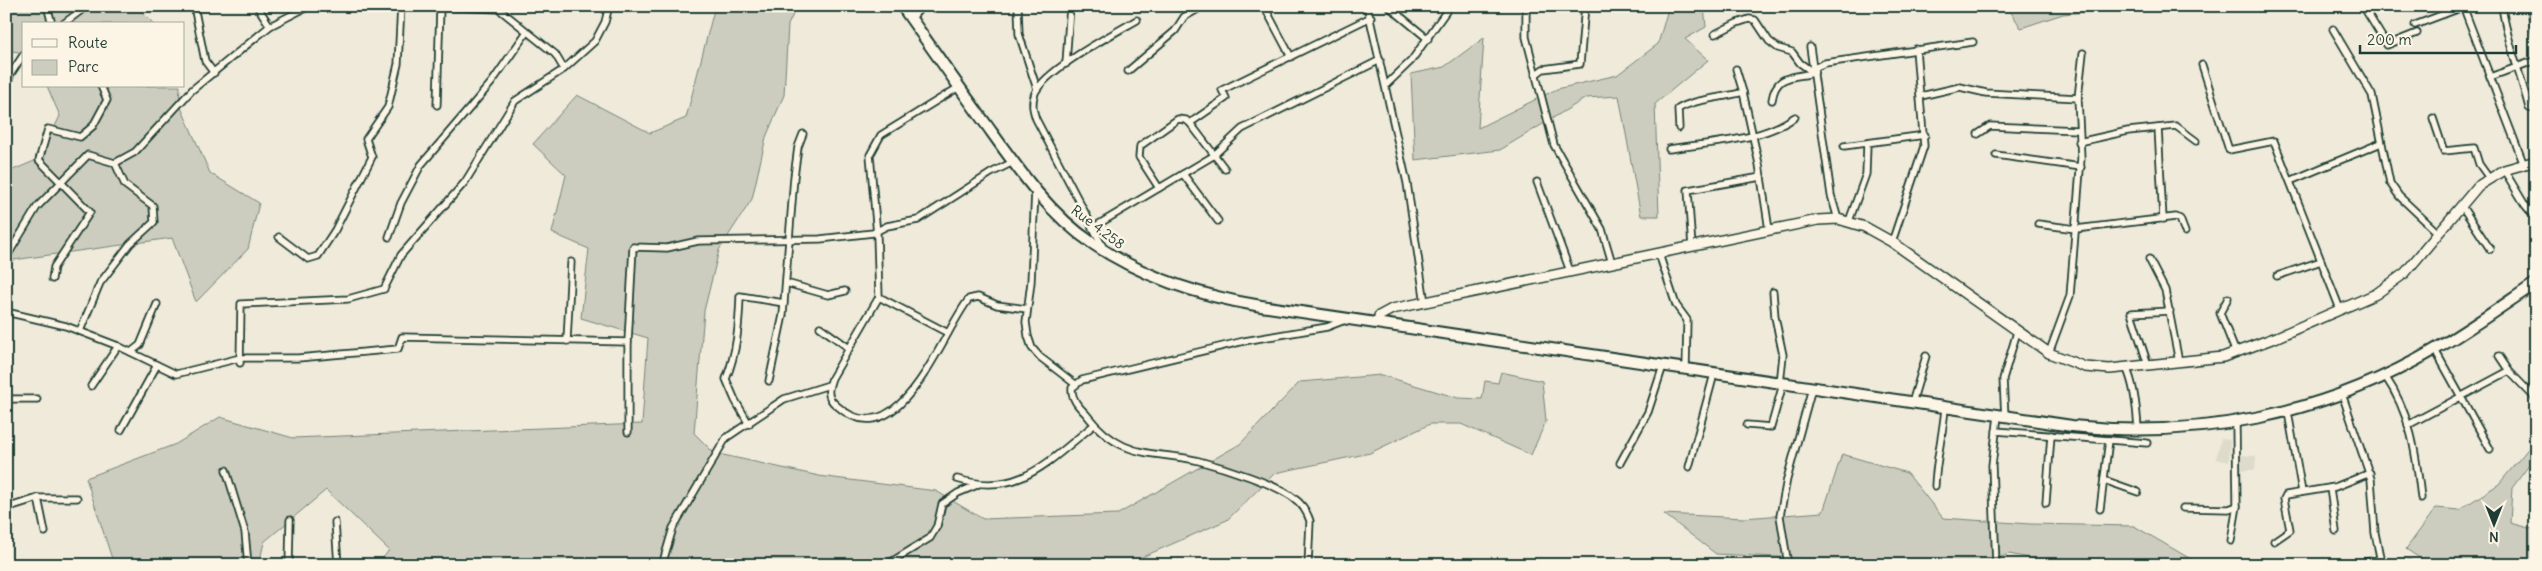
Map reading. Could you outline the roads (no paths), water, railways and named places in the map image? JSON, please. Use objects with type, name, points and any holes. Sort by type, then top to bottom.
[{"type":"highway","name":"Rue 4.258","points":[[902,6],[1013,162],[1063,220],[1105,251],[1143,273],[1206,296],[1346,319],[1376,320],[1714,374],[2072,426],[2138,430],[2178,430],[2236,423],[2288,412],[2342,394],[2386,376],[2435,350],[2536,283]]},
{"type":"main road","points":[[1376,320],[1392,309],[1818,220],[1838,219],[1849,221],[1892,242],[2049,353],[2085,368],[2126,367],[2209,360],[2236,353],[2386,289],[2405,273],[2437,232],[2489,178],[2504,170],[2536,161]]},
{"type":"street","points":[[47,6],[51,22]]},
{"type":"street","points":[[66,22],[87,6]]},
{"type":"street","points":[[194,6],[205,61],[214,73]]},
{"type":"street","points":[[257,6],[270,26]]},
{"type":"street","points":[[6,258],[37,207],[88,156],[115,163],[135,152],[192,90],[270,26],[309,6]]},
{"type":"street","points":[[279,237],[308,259],[318,256],[335,230],[372,157],[366,139],[388,107],[398,64],[401,6]]},
{"type":"street","points":[[430,6],[499,9],[555,54],[564,69]]},
{"type":"street","points":[[240,361],[241,304],[348,299],[384,289],[401,255],[464,182],[515,101],[564,69],[595,41],[605,22],[609,6]]},
{"type":"street","points":[[911,19],[922,6]]},
{"type":"street","points":[[1018,6],[1019,34],[1037,89]]},
{"type":"street","points":[[1066,64],[1070,6]]},
{"type":"street","points":[[1128,71],[1175,32],[1184,17],[1203,6]]},
{"type":"street","points":[[1264,6],[1291,57]]},
{"type":"street","points":[[1367,6],[1407,183],[1425,303]]},
{"type":"street","points":[[1388,6],[1428,38]]},
{"type":"street","points":[[1386,85],[1411,61],[1450,6]]},
{"type":"street","points":[[1526,6],[1526,37],[1554,145],[1602,229],[1612,263]]},
{"type":"street","points":[[1535,75],[1543,69],[1580,64],[1585,6]]},
{"type":"street","points":[[2363,6],[2387,45],[2417,33]]},
{"type":"street","points":[[2502,6],[2506,32],[2519,67],[2529,108],[2536,110]]},
{"type":"street","points":[[2530,6],[2536,35]]},
{"type":"street","points":[[437,104],[440,7]]},
{"type":"street","points":[[2415,25],[2463,7],[2524,164]]},
{"type":"street","points":[[1190,123],[1226,98],[1222,90],[1371,17]]},
{"type":"street","points":[[1715,34],[1737,22],[1749,19],[1754,20],[1769,41],[1778,48],[1792,52],[1800,63],[1814,73]]},
{"type":"street","points":[[1105,251],[1036,119],[1032,100],[1037,89],[1066,64],[1137,20]]},
{"type":"street","points":[[2333,30],[2372,95],[2390,183],[2399,196],[2437,232]]},
{"type":"street","points":[[389,237],[401,202],[421,166],[492,82],[526,32]]},
{"type":"street","points":[[1814,73],[1816,67],[1825,63],[1973,42]]},
{"type":"street","points":[[1810,47],[1831,194],[1838,219]]},
{"type":"street","points":[[1892,242],[1922,151],[1925,135],[1916,49]]},
{"type":"street","points":[[2049,353],[2070,296],[2081,167],[2078,98],[2082,53]]},
{"type":"street","points":[[6,95],[10,75],[22,57]]},
{"type":"street","points":[[1092,228],[1213,156],[1242,129],[1380,60]]},
{"type":"street","points":[[2490,77],[2536,60]]},
{"type":"street","points":[[2202,65],[2229,150],[2274,141],[2340,309]]},
{"type":"street","points":[[1736,69],[1743,92],[1761,177],[1769,230]]},
{"type":"street","points":[[1772,100],[1774,87],[1779,81],[1814,73]]},
{"type":"street","points":[[959,87],[881,135],[870,156],[870,180],[877,232],[879,297],[829,384],[829,397],[843,411],[858,418],[882,415],[907,397],[921,382],[965,304],[973,297],[983,298],[997,305],[1027,310]]},
{"type":"street","points":[[1921,96],[1960,87],[1986,93],[2078,98]]},
{"type":"street","points":[[52,279],[54,267],[90,212],[39,160],[42,143],[48,129],[80,137],[93,126],[107,100],[102,88]]},
{"type":"street","points":[[1679,128],[1678,109],[1685,104],[1724,98],[1743,92]]},
{"type":"street","points":[[1669,149],[1751,136],[1776,128],[1795,117]]},
{"type":"street","points":[[2434,118],[2444,151],[2474,148],[2479,164],[2489,178]]},
{"type":"street","points":[[1159,188],[1138,156],[1140,146],[1178,119],[1186,120],[1190,123],[1213,156],[1225,169]]},
{"type":"street","points":[[1978,134],[1990,126],[2078,130]]},
{"type":"street","points":[[2079,142],[2128,131],[2176,126],[2196,141]]},
{"type":"street","points":[[2158,128],[2162,219]]},
{"type":"street","points":[[769,381],[784,302],[791,239],[794,177],[798,147],[803,134]]},
{"type":"street","points":[[1844,146],[1925,135]]},
{"type":"street","points":[[2290,181],[2381,143]]},
{"type":"street","points":[[1849,221],[1866,174],[1867,144]]},
{"type":"street","points":[[1996,155],[2081,167]]},
{"type":"street","points":[[628,432],[628,342],[633,247],[667,248],[698,241],[820,239],[877,232],[893,224],[918,220],[991,173],[1013,162]]},
{"type":"street","points":[[80,331],[100,284],[130,244],[154,222],[153,206],[125,185],[115,163]]},
{"type":"street","points":[[2504,170],[2525,205],[2536,218]]},
{"type":"street","points":[[1183,174],[1218,221]]},
{"type":"street","points":[[1692,247],[1688,190],[1761,177]]},
{"type":"street","points":[[1536,182],[1570,271]]},
{"type":"street","points":[[1035,189],[1031,282],[1027,310],[1028,336],[1032,348],[1075,384]]},
{"type":"street","points":[[2461,205],[2490,249]]},
{"type":"street","points":[[2038,224],[2076,229],[2178,218],[2184,232]]},
{"type":"street","points":[[1659,254],[1676,305],[1687,320],[1686,369]]},
{"type":"street","points":[[2150,259],[2165,290],[2179,362]]},
{"type":"street","points":[[2277,276],[2321,261]]},
{"type":"street","points":[[567,341],[571,262]]},
{"type":"street","points":[[786,283],[828,295],[845,291]]},
{"type":"street","points":[[1747,425],[1771,427],[1781,384],[1782,355],[1774,317],[1773,292]]},
{"type":"street","points":[[749,424],[735,400],[726,378],[734,355],[739,324],[740,296],[784,302]]},
{"type":"street","points":[[879,297],[948,333]]},
{"type":"street","points":[[2228,298],[2220,314],[2236,353]]},
{"type":"street","points":[[131,352],[140,345],[157,304]]},
{"type":"street","points":[[2148,365],[2131,313],[2170,311]]},
{"type":"street","points":[[6,312],[80,331],[118,346],[176,374],[240,361],[298,358],[398,348],[402,337],[628,342]]},
{"type":"street","points":[[1308,565],[1310,536],[1308,514],[1287,493],[1198,460],[1138,451],[1122,446],[1094,425],[1074,399],[1072,392],[1075,384],[1082,380],[1244,341],[1327,327],[1346,319]]},
{"type":"street","points":[[820,327],[849,348]]},
{"type":"street","points":[[1996,565],[1992,464],[1996,431],[2002,416],[2003,379],[2017,332]]},
{"type":"street","points":[[91,386],[118,346]]},
{"type":"street","points":[[2435,350],[2490,449]]},
{"type":"street","points":[[1912,403],[1926,356]]},
{"type":"street","points":[[2499,356],[2508,371],[2536,399]]},
{"type":"street","points":[[121,430],[157,365]]},
{"type":"street","points":[[1620,463],[1648,412],[1663,366]]},
{"type":"street","points":[[2126,367],[2130,376],[2138,430]]},
{"type":"street","points":[[2408,425],[2508,371]]},
{"type":"street","points":[[1689,466],[1714,374]]},
{"type":"street","points":[[2386,376],[2402,403],[2408,425],[2421,498]]},
{"type":"street","points":[[662,565],[673,528],[726,438],[784,399],[829,384]]},
{"type":"street","points":[[1788,565],[1780,516],[1787,479],[1812,388]]},
{"type":"street","points":[[2342,394],[2370,473],[2380,559],[2361,562],[2357,565]]},
{"type":"street","points":[[6,399],[37,399]]},
{"type":"street","points":[[1934,486],[1938,453],[1942,441],[1945,408]]},
{"type":"street","points":[[2288,412],[2302,492]]},
{"type":"street","points":[[2231,542],[2237,506],[2236,423]]},
{"type":"street","points":[[886,565],[930,538],[937,526],[942,504],[958,493],[978,485],[1016,481],[1029,476],[1094,425]]},
{"type":"street","points":[[1996,431],[2147,443]]},
{"type":"street","points":[[2046,502],[2051,436]]},
{"type":"street","points":[[2100,509],[2109,440]]},
{"type":"street","points":[[226,470],[244,532],[248,565]]},
{"type":"street","points":[[2274,541],[2290,530],[2284,499],[2286,495],[2330,488],[2370,473]]},
{"type":"street","points":[[957,479],[978,485]]},
{"type":"street","points":[[2104,480],[2138,492]]},
{"type":"street","points":[[2330,488],[2336,531]]},
{"type":"street","points":[[38,498],[45,532]]},
{"type":"street","points":[[6,508],[38,498],[77,498]]},
{"type":"street","points":[[2183,508],[2229,509],[2237,506]]},
{"type":"street","points":[[289,565],[290,520]]},
{"type":"street","points":[[334,522],[338,565]]}]
